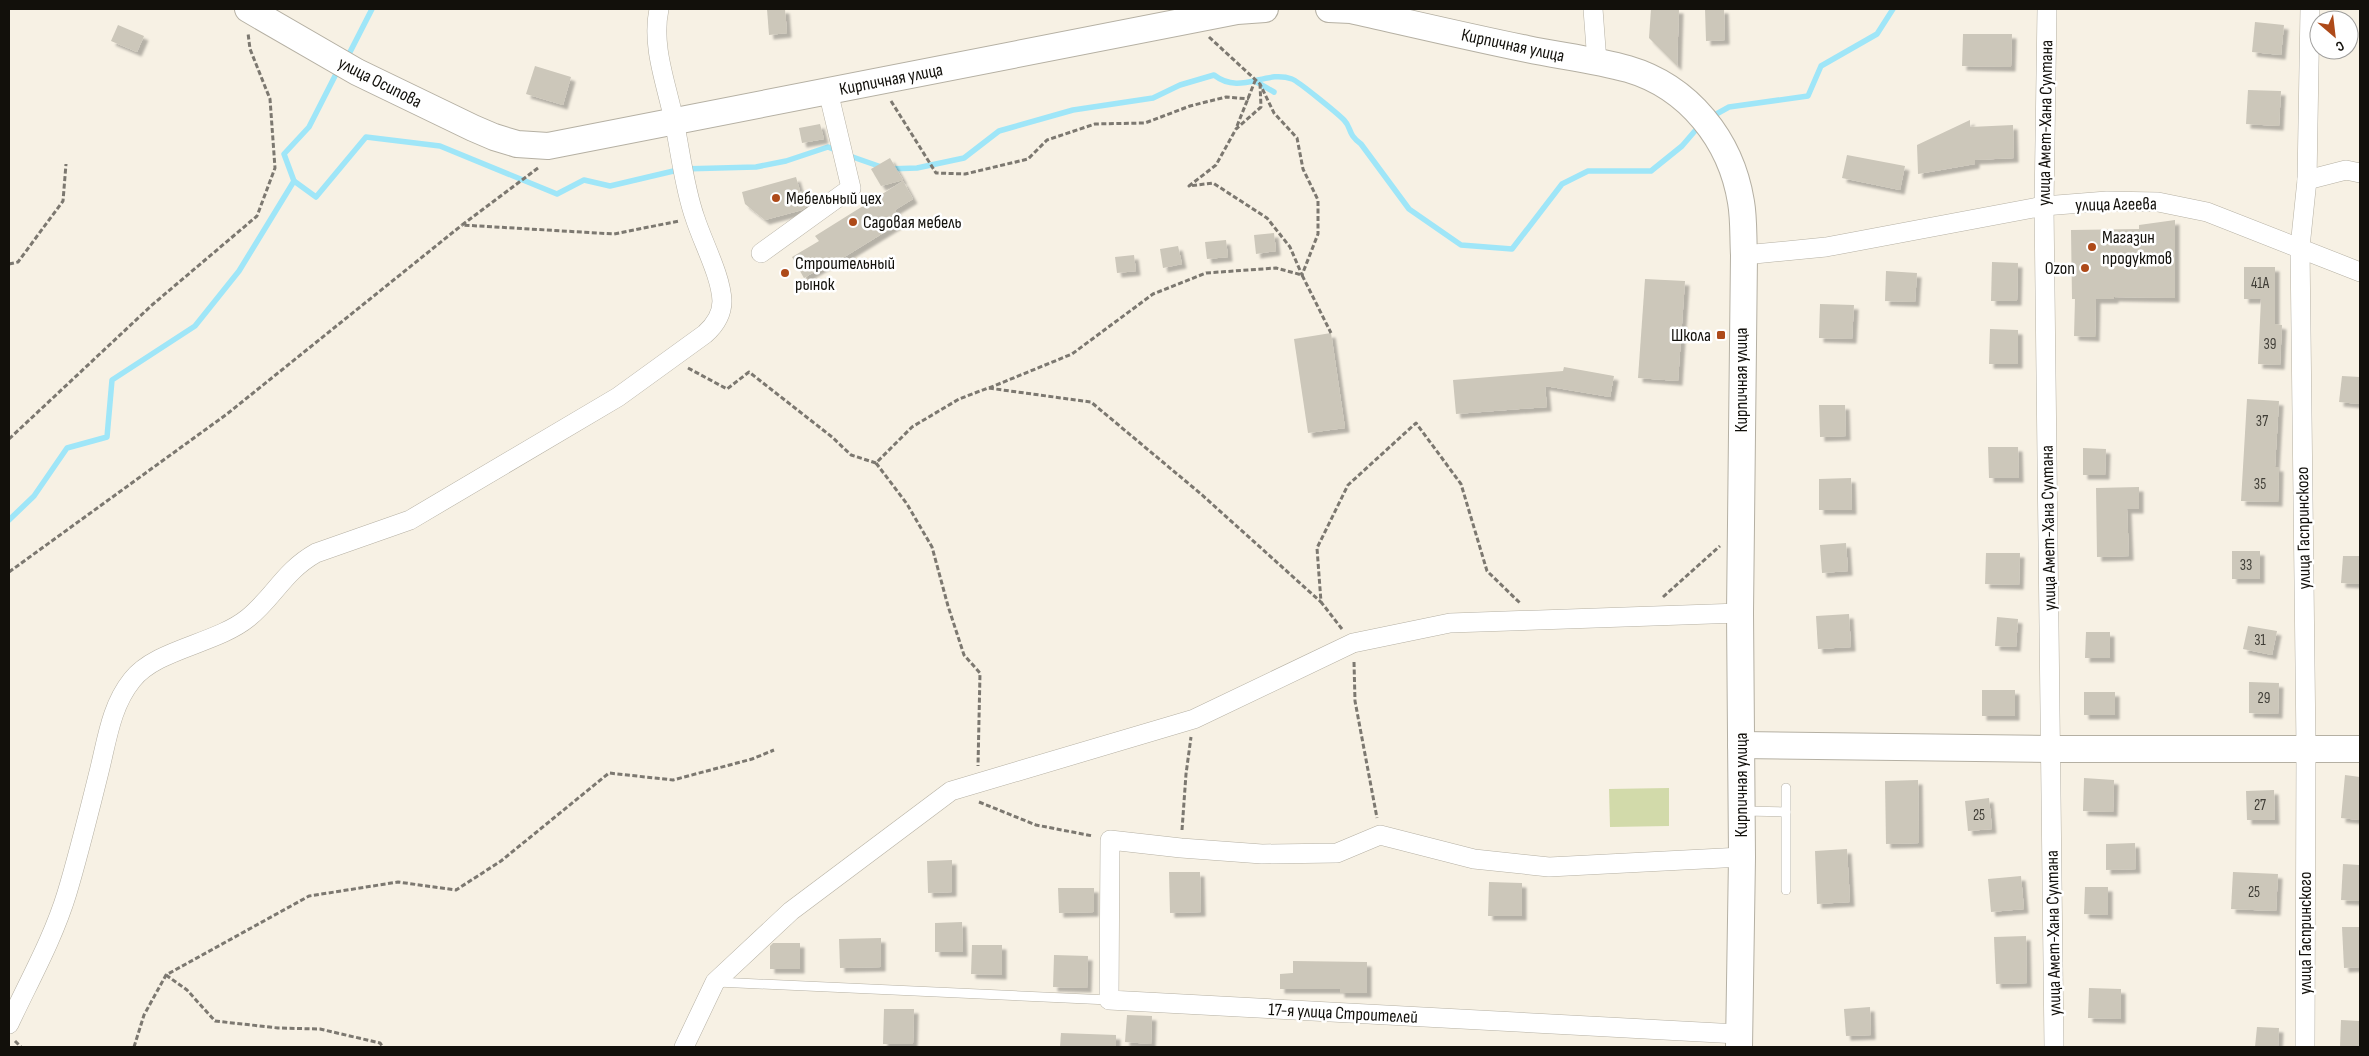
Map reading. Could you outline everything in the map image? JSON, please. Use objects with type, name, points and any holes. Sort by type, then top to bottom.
[{"type":"main road","name":"Кирпичная улица","points":[[517,144],[548,146],[567,144],[674,120],[1202,20],[1236,10],[1265,9]]},
{"type":"main road","name":"Кирпичная улица","points":[[1343,9],[1529,50],[1597,62],[1629,70],[1658,81],[1688,102],[1706,120],[1725,150],[1733,167],[1742,203],[1744,255],[1740,527],[1742,857],[1739,1041]]},
{"type":"main road","name":"улица Осипова","points":[[247,17],[487,134],[517,144]]},
{"type":"main road","points":[[1741,745],[2051,749],[2360,749]]},
{"type":"street","points":[[9,1024],[52,936],[67,893],[114,709],[133,679],[156,661],[232,630],[249,617],[289,572],[302,561],[316,553],[410,520],[618,397],[672,359],[714,326],[722,304],[720,290],[694,217],[682,169],[674,120],[663,82],[659,49],[659,9]]},
{"type":"street","points":[[1593,9],[1597,62]]},
{"type":"street","name":"улица Амет-Хана Султана","points":[[2047,9],[2044,206],[2054,1047]]},
{"type":"street","name":"улица Гаспринского","points":[[2305,1047],[2306,748],[2300,247],[2307,180],[2310,9]]},
{"type":"street","points":[[761,253],[851,188],[828,90]]},
{"type":"street","points":[[2307,180],[2346,170],[2360,173]]},
{"type":"street","name":"улица Агеева","points":[[1744,255],[1826,247],[2044,206],[2107,201],[2158,202],[2207,212],[2360,272]]},
{"type":"street","points":[[684,1047],[715,982],[792,910],[951,791],[1194,719],[1353,643],[1450,623],[1740,613]]},
{"type":"street","points":[[1109,1000],[1110,840],[1262,854],[1337,853],[1380,835],[1474,859],[1549,867],[1742,857]]},
{"type":"street","name":"17-я улица Строителей","points":[[1109,1000],[1739,1041]]},
{"type":"lane","points":[[1786,788],[1786,890]]},
{"type":"lane","points":[[1741,811],[1786,812]]},
{"type":"lane","points":[[715,982],[1109,1000]]},
{"type":"path","points":[[9,439],[152,305],[257,216],[275,168],[270,99],[250,49],[247,17]]},
{"type":"path","points":[[1202,20],[1208,37],[1260,84],[1274,113],[1297,138],[1303,169],[1318,200],[1318,234],[1302,275]]},
{"type":"path","points":[[879,81],[936,173],[965,174],[1028,159],[1047,140],[1095,124],[1145,123],[1190,106],[1226,97],[1249,100]]},
{"type":"path","points":[[1255,81],[1236,129],[1216,165],[1189,186],[1213,183],[1267,218],[1290,247],[1302,275],[1332,333]]},
{"type":"path","points":[[1236,129],[1261,107],[1260,84]]},
{"type":"path","points":[[9,572],[227,414],[462,225],[545,163]]},
{"type":"path","points":[[9,264],[18,262],[63,201],[66,164]]},
{"type":"path","points":[[462,225],[614,234],[694,217]]},
{"type":"path","points":[[876,462],[912,427],[959,399],[1072,354],[1153,294],[1206,273],[1276,268],[1302,275]]},
{"type":"path","points":[[672,359],[727,390],[749,372],[852,455],[876,462],[907,504],[932,547],[964,655],[980,673],[979,783]]},
{"type":"path","points":[[988,388],[1091,402],[1200,494],[1321,602]]},
{"type":"path","points":[[1377,460],[1416,423],[1461,484],[1487,571],[1539,620]]},
{"type":"path","points":[[1642,616],[1740,527]]},
{"type":"path","points":[[1181,848],[1186,774],[1194,719]]},
{"type":"path","points":[[134,1047],[144,1015],[166,975],[309,896],[398,882],[456,890],[501,861],[609,773],[673,780],[752,759],[774,750]]},
{"type":"path","points":[[951,791],[1036,825],[1110,840]]},
{"type":"path","points":[[166,975],[188,990],[215,1021],[278,1028],[320,1029],[380,1043],[383,1047]]},
{"type":"green space","points":[[1669,788],[1669,826],[1610,827],[1609,789]]},
{"type":"building","points":[[767,9],[785,9],[787,33],[769,35]]},
{"type":"building","points":[[1651,9],[1679,9],[1677,66],[1649,38]]},
{"type":"building","points":[[1705,9],[1724,9],[1725,40],[1706,41]]},
{"type":"building","points":[[2255,22],[2284,25],[2281,55],[2252,52]]},
{"type":"building","points":[[118,25],[144,36],[137,52],[111,41]]},
{"type":"building","points":[[1963,34],[2012,34],[2011,67],[1962,66]]},
{"type":"building","points":[[535,66],[571,77],[563,105],[526,94]]},
{"type":"building","points":[[2248,90],[2281,91],[2279,126],[2246,124]]},
{"type":"building","points":[[1970,120],[1970,127],[2013,125],[2014,158],[1975,160],[1975,164],[1918,174],[1917,145]]},
{"type":"building","points":[[820,124],[824,139],[802,143],[799,128]]},
{"type":"building","points":[[1847,155],[1905,166],[1900,190],[1842,178]]},
{"type":"building","points":[[890,158],[903,180],[881,186],[871,169]]},
{"type":"building","name":"Мебельный цех","points":[[796,177],[800,191],[806,191],[810,204],[802,210],[765,220],[745,204],[742,192]]},
{"type":"building","points":[[903,181],[913,199],[895,210],[901,222],[833,264],[831,262],[804,278],[792,257],[819,241],[815,236]]},
{"type":"building","points":[[2175,220],[2175,298],[2114,297],[2114,299],[2096,299],[2095,337],[2074,336],[2075,299],[2072,299],[2071,230],[2139,229],[2139,225]]},
{"type":"building","points":[[1274,233],[1276,251],[1256,254],[1254,235]]},
{"type":"building","points":[[1226,240],[1228,257],[1207,259],[1205,242]]},
{"type":"building","points":[[1178,246],[1182,264],[1163,268],[1160,249]]},
{"type":"building","points":[[1134,255],[1136,271],[1117,273],[1115,257]]},
{"type":"building","points":[[1992,262],[2018,263],[2017,301],[1991,301]]},
{"type":"building","points":[[2244,267],[2275,267],[2275,324],[2282,325],[2280,365],[2258,364],[2261,299],[2244,299]]},
{"type":"building","points":[[1886,271],[1917,273],[1915,302],[1885,301]]},
{"type":"building","points":[[1645,279],[1685,281],[1678,381],[1638,378]]},
{"type":"building","points":[[1820,304],[1854,305],[1852,339],[1819,338]]},
{"type":"building","points":[[1990,329],[2018,330],[2018,364],[1989,364]]},
{"type":"building","points":[[1331,333],[1345,428],[1308,433],[1294,339]]},
{"type":"building","points":[[1564,367],[1614,376],[1610,397],[1545,386],[1547,407],[1456,414],[1453,380],[1563,371]]},
{"type":"building","points":[[2342,376],[2360,377],[2360,404],[2339,402]]},
{"type":"building","points":[[2247,399],[2279,401],[2275,467],[2279,467],[2278,502],[2241,501]]},
{"type":"building","points":[[1819,405],[1845,405],[1846,436],[1820,437]]},
{"type":"building","points":[[1988,447],[2018,447],[2019,478],[1989,478]]},
{"type":"building","points":[[2083,448],[2106,449],[2105,475],[2083,475]]},
{"type":"building","points":[[1851,478],[1852,510],[1819,510],[1819,479]]},
{"type":"building","points":[[2139,487],[2139,509],[2127,509],[2129,556],[2097,557],[2096,488]]},
{"type":"building","points":[[1846,543],[1848,571],[1822,573],[1820,545]]},
{"type":"building","points":[[2232,551],[2260,551],[2260,579],[2232,579]]},
{"type":"building","points":[[1986,553],[2020,553],[2019,585],[1985,584]]},
{"type":"building","points":[[2343,556],[2360,556],[2360,584],[2341,583]]},
{"type":"building","points":[[1849,614],[1851,647],[1818,649],[1816,616]]},
{"type":"building","points":[[1997,617],[2018,619],[2016,647],[1995,646]]},
{"type":"building","points":[[2248,626],[2277,631],[2272,655],[2243,649]]},
{"type":"building","points":[[2086,632],[2110,632],[2110,658],[2085,658]]},
{"type":"building","points":[[2249,682],[2279,683],[2278,714],[2249,713]]},
{"type":"building","points":[[1982,690],[2015,690],[2015,716],[1982,716]]},
{"type":"building","points":[[2084,692],[2115,692],[2115,715],[2084,715]]},
{"type":"building","points":[[2345,775],[2360,777],[2360,820],[2341,818]]},
{"type":"building","points":[[2084,778],[2114,780],[2113,812],[2083,811]]},
{"type":"building","points":[[1918,780],[1919,843],[1886,844],[1885,781]]},
{"type":"building","points":[[2274,790],[2275,820],[2247,820],[2246,791]]},
{"type":"building","points":[[1989,798],[1992,829],[1968,831],[1965,801]]},
{"type":"building","points":[[2135,843],[2136,869],[2106,870],[2106,844]]},
{"type":"building","points":[[1847,849],[1850,902],[1817,904],[1815,851]]},
{"type":"building","points":[[952,860],[952,892],[928,893],[927,861]]},
{"type":"building","points":[[2343,864],[2360,865],[2360,901],[2341,900]]},
{"type":"building","points":[[1169,872],[1200,872],[1201,912],[1170,913]]},
{"type":"building","points":[[2233,872],[2278,874],[2276,911],[2231,909]]},
{"type":"building","points":[[2021,876],[2024,909],[1991,912],[1988,879]]},
{"type":"building","points":[[1489,882],[1522,883],[1522,916],[1488,916]]},
{"type":"building","points":[[2085,887],[2108,887],[2108,915],[2084,914]]},
{"type":"building","points":[[1058,888],[1094,888],[1094,912],[1059,913]]},
{"type":"building","points":[[962,922],[963,952],[935,952],[935,923]]},
{"type":"building","points":[[2342,927],[2360,927],[2360,967],[2344,968]]},
{"type":"building","points":[[2026,936],[2027,983],[1996,984],[1994,937]]},
{"type":"building","points":[[881,938],[881,967],[840,968],[839,939]]},
{"type":"building","points":[[773,943],[800,943],[800,969],[770,969],[770,946]]},
{"type":"building","points":[[972,945],[1002,945],[1002,975],[971,974]]},
{"type":"building","points":[[1054,955],[1088,956],[1087,988],[1053,987]]},
{"type":"building","points":[[1293,961],[1367,962],[1367,993],[1340,993],[1340,989],[1280,989],[1280,974],[1293,973]]},
{"type":"building","points":[[2089,988],[2121,989],[2121,1019],[2088,1018]]},
{"type":"building","points":[[1870,1007],[1871,1035],[1846,1036],[1844,1009]]},
{"type":"building","points":[[884,1009],[914,1009],[913,1044],[883,1044]]},
{"type":"building","points":[[1127,1015],[1152,1016],[1151,1044],[1125,1042]]},
{"type":"building","points":[[2341,1020],[2360,1021],[2360,1047],[2340,1047]]},
{"type":"building","points":[[2257,1027],[2279,1028],[2278,1047],[2255,1047]]},
{"type":"building","points":[[1061,1033],[1116,1035],[1116,1047],[1060,1047]]},
{"type":"waterway","points":[[349,54],[372,9]]},
{"type":"waterway","points":[[1711,117],[1729,107],[1808,96],[1821,66],[1877,34],[1893,9]]},
{"type":"waterway","points":[[9,520],[34,496],[67,448],[107,437],[112,380],[195,326],[239,271],[294,181],[284,154],[309,127],[336,74]]},
{"type":"waterway","points":[[847,155],[887,169],[917,168],[964,158],[999,131],[1073,110],[1153,98],[1180,85],[1214,75],[1224,81],[1234,83],[1282,77],[1296,81],[1344,120],[1354,137],[1409,209],[1461,245],[1512,249],[1562,184],[1588,171],[1651,171],[1682,146],[1700,125]]},
{"type":"waterway","points":[[1255,81],[1274,92]]},
{"type":"waterway","points":[[294,181],[316,197],[366,137],[440,146],[557,194],[584,180],[610,186],[682,169],[756,167],[786,161],[828,147],[838,151]]},
{"type":"place","name":"Мебельный цех","points":[[776,198]]},
{"type":"place","name":"Садовая мебель","points":[[853,222]]},
{"type":"place","name":"Магазин продуктов","points":[[2092,247]]},
{"type":"place","name":"Ozon","points":[[2085,268]]},
{"type":"place","name":"Строительный рынок","points":[[785,273]]},
{"type":"place","name":"Школа","points":[[1721,335]]}]
